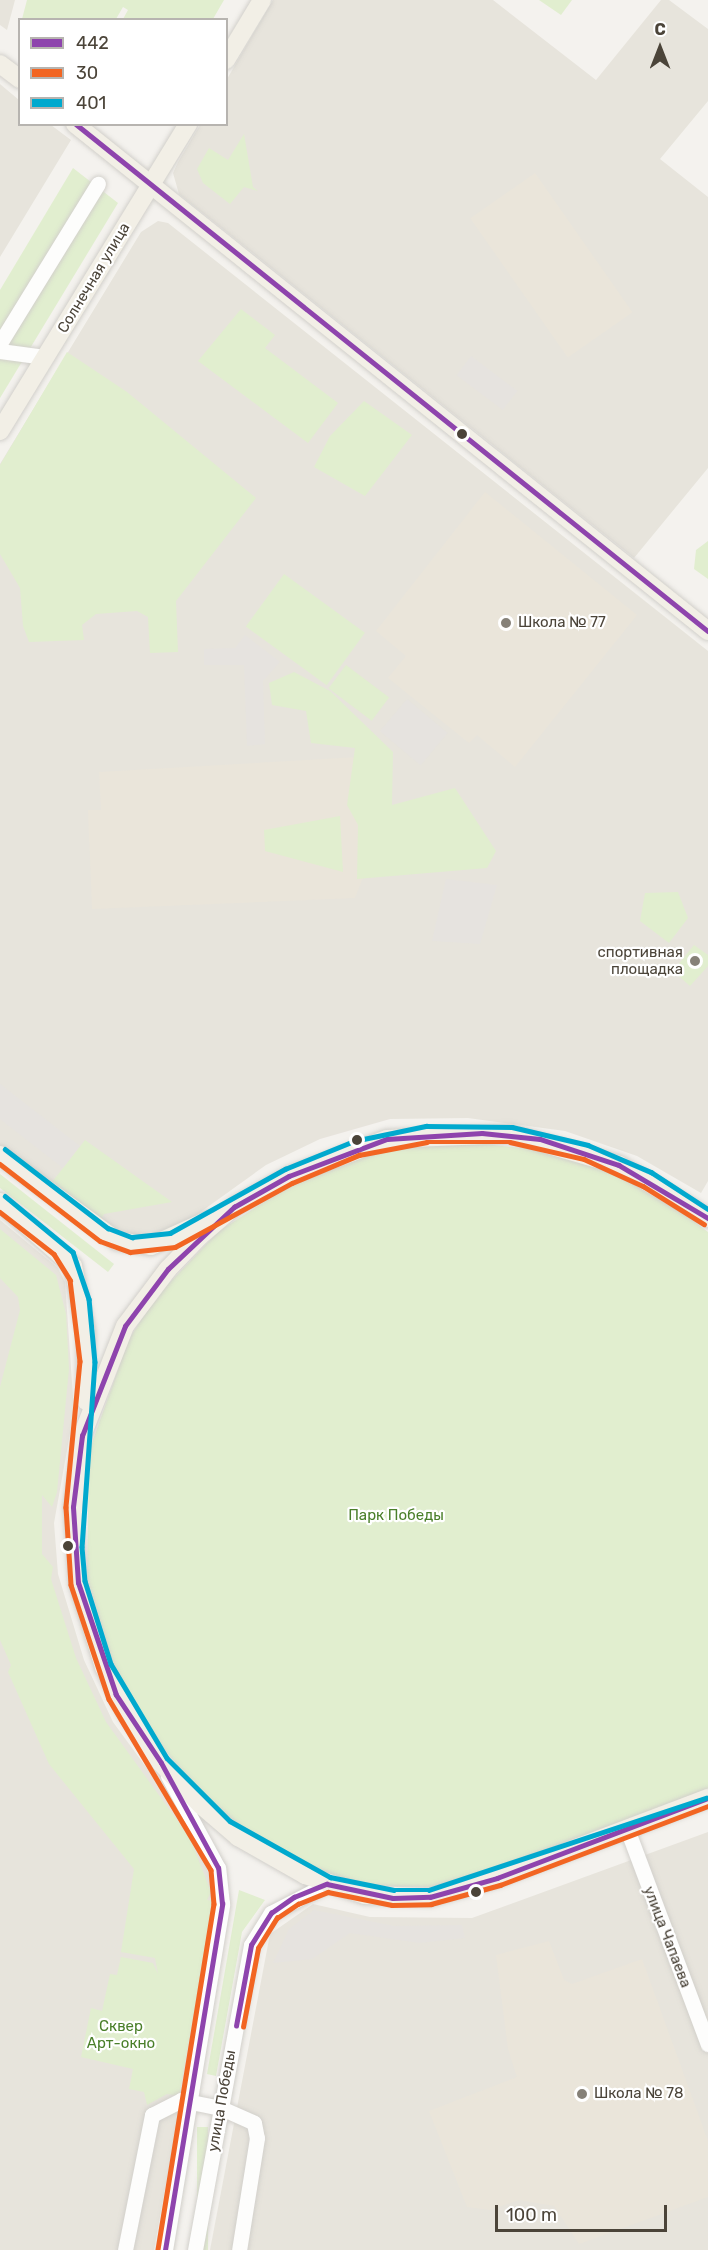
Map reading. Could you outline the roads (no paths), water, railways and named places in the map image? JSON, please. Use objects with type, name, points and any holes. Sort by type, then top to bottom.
[{"type":"main road","points":[[228,57],[262,0]]},
{"type":"main road","points":[[0,64],[18,78]]},
{"type":"main road","points":[[77,126],[708,631]]},
{"type":"main road","name":"Солнечная улица","points":[[0,431],[187,126]]},
{"type":"main road","points":[[0,1155],[104,1235],[142,1246],[172,1239],[234,1208],[289,1176],[357,1148],[426,1134],[482,1132],[586,1152],[648,1179],[708,1218]]},
{"type":"main road","points":[[0,1202],[60,1249],[77,1277],[88,1361],[73,1508],[78,1583],[116,1695],[161,1763],[238,1837],[327,1884],[365,1895],[430,1897],[700,1806],[708,1798]]},
{"type":"main road","points":[[82,1436],[125,1326],[168,1269],[234,1208]]},
{"type":"street","points":[[0,343],[98,184]]},
{"type":"street","points":[[0,351],[45,357]]},
{"type":"street","name":"улица Победы","points":[[161,1763],[218,1868],[222,1904],[192,2102],[165,2250]]},
{"type":"street","name":"улица Чапаева","points":[[627,1829],[708,2044]]},
{"type":"street","name":"улица Победы","points":[[195,2250],[251,1945],[271,1913],[327,1884]]},
{"type":"street","points":[[125,2250],[152,2115],[164,2105],[192,2102],[220,2108],[255,2131],[238,2250]]},
{"type":"place","name":"Школа № 77","points":[[506,623]]},
{"type":"place","name":"спортивная площадка","points":[[695,961]]},
{"type":"place","name":"Школа № 78","points":[[582,2094]]},
{"type":"park label","name":"Парк Победы","points":[[396,1516]]},
{"type":"park label","name":"Сквер Арт-окно","points":[[121,2034]]}]
